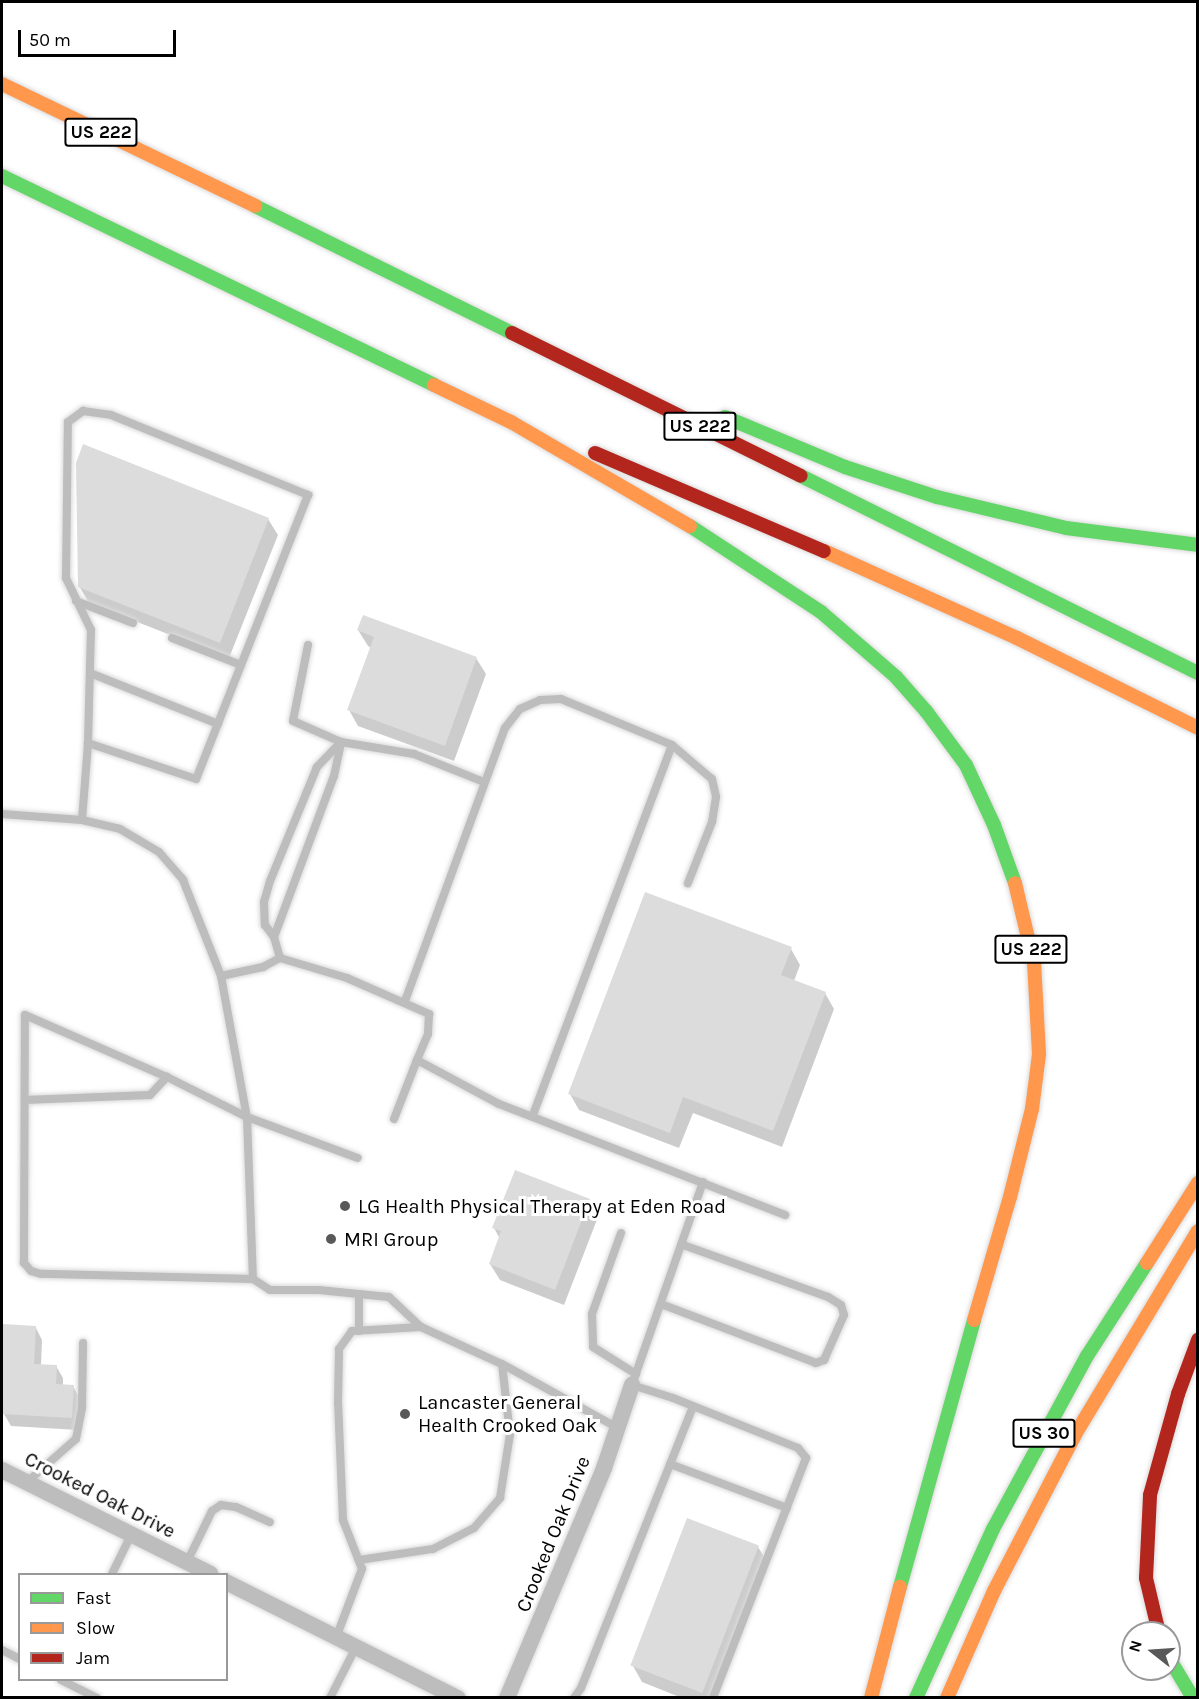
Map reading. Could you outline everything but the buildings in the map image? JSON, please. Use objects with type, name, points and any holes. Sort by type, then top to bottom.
[{"type":"highway","name":"US 222","points":[[2,84],[201,179],[1197,673]]},
{"type":"highway","name":"US 222","points":[[2,176],[511,422],[710,538],[821,612],[896,677],[933,720],[966,765],[994,825],[1014,879],[1034,963],[1039,1054],[1032,1109],[1010,1197],[943,1424],[871,1698]]},
{"type":"highway","points":[[201,179],[277,211],[561,341]]},
{"type":"highway","points":[[713,411],[845,467],[938,497],[1066,528],[1197,545]]},
{"type":"highway","points":[[511,422],[603,456],[890,579],[1017,638],[1197,728]]},
{"type":"highway","name":"US 30","points":[[916,1698],[993,1529],[1087,1356],[1197,1183]]},
{"type":"highway","name":"US 30","points":[[947,1698],[998,1581],[1070,1443],[1128,1341],[1197,1231]]},
{"type":"highway","points":[[1156,1621],[1146,1578],[1150,1495],[1197,1340]]},
{"type":"highway","points":[[1181,1678],[1193,1698]]},
{"type":"street","name":"Crooked Oak Drive","points":[[507,1698],[556,1586],[618,1428],[634,1379]]},
{"type":"street","name":"Crooked Oak Drive","points":[[2,1470],[207,1573]]},
{"type":"street","points":[[228,1583],[458,1698]]},
{"type":"lane","points":[[82,820],[88,743],[90,630],[66,578],[68,422],[83,411],[111,415],[308,495],[196,779],[88,743]]},
{"type":"lane","points":[[76,602],[133,623]]},
{"type":"lane","points":[[172,638],[241,665]]},
{"type":"lane","points":[[308,645],[292,719],[309,730],[341,742],[414,754],[484,782]]},
{"type":"lane","points":[[90,673],[218,724]]},
{"type":"lane","points":[[405,1001],[505,728],[520,709],[540,700],[561,699],[672,746],[712,779],[716,797],[712,822],[688,883]]},
{"type":"lane","points":[[280,958],[274,938],[265,925],[264,902],[270,881],[317,767],[341,742]]},
{"type":"lane","points":[[274,938],[334,776],[341,742]]},
{"type":"lane","points":[[532,1117],[672,746]]},
{"type":"lane","points":[[2,814],[82,820],[120,829],[159,852],[183,880],[221,976],[247,1117],[253,1279]]},
{"type":"lane","points":[[221,976],[263,967],[280,958],[347,978],[405,1001],[429,1014],[428,1034],[394,1119]]},
{"type":"lane","points":[[358,1158],[247,1117],[167,1077],[24,1015],[24,1263],[31,1271],[41,1274],[253,1279],[270,1290],[320,1290],[389,1297],[421,1327],[502,1364],[618,1428]]},
{"type":"lane","points":[[417,1060],[499,1104],[785,1215]]},
{"type":"lane","points":[[25,1100],[150,1095],[167,1077]]},
{"type":"lane","points":[[634,1379],[703,1182]]},
{"type":"lane","points":[[621,1233],[592,1314],[592,1347],[634,1379],[693,1406],[798,1448],[806,1458],[713,1698]]},
{"type":"lane","points":[[661,1304],[816,1363],[824,1360],[844,1315],[841,1305],[828,1297],[681,1244]]},
{"type":"lane","points":[[359,1294],[359,1331]]},
{"type":"lane","points":[[336,1638],[362,1569],[343,1520],[339,1349],[352,1331],[421,1327]]},
{"type":"lane","points":[[27,1482],[76,1438],[82,1408],[83,1343]]},
{"type":"lane","points":[[359,1560],[433,1549],[474,1528],[500,1498],[510,1434],[502,1364]]},
{"type":"lane","points":[[574,1698],[581,1688],[693,1406]]},
{"type":"lane","points":[[670,1464],[787,1508]]},
{"type":"lane","points":[[187,1562],[212,1511],[221,1505],[236,1507],[270,1522]]},
{"type":"lane","points":[[113,1573],[131,1534]]},
{"type":"lane","points":[[330,1698],[356,1647]]},
{"type":"lane","points":[[2,1650],[18,1658]]},
{"type":"lane","points":[[63,1681],[97,1698]]},
{"type":"traffic: fast","points":[[2,176],[434,385]]},
{"type":"traffic: fast","points":[[255,206],[512,333]]},
{"type":"traffic: fast","points":[[725,417],[845,467],[937,497],[1066,528],[1198,545]]},
{"type":"traffic: fast","points":[[801,476],[1198,673]]},
{"type":"traffic: fast","points":[[690,526],[821,612],[896,677],[926,711],[966,765],[994,825],[1015,883]]},
{"type":"traffic: fast","points":[[916,1698],[993,1529],[1087,1356],[1147,1263]]},
{"type":"traffic: fast","points":[[900,1587],[974,1320]]},
{"type":"traffic: fast","points":[[1181,1678],[1193,1698]]},
{"type":"traffic: slow","points":[[2,84],[255,206]]},
{"type":"traffic: slow","points":[[434,385],[511,422],[690,526]]},
{"type":"traffic: slow","points":[[824,551],[1017,638],[1198,728]]},
{"type":"traffic: slow","points":[[974,1320],[1010,1197],[1032,1109],[1039,1054],[1034,963],[1015,883]]},
{"type":"traffic: slow","points":[[1147,1263],[1198,1183]]},
{"type":"traffic: slow","points":[[947,1698],[994,1591],[1076,1433],[1198,1231]]},
{"type":"traffic: slow","points":[[871,1698],[900,1587]]},
{"type":"traffic: jam","points":[[512,333],[801,476]]},
{"type":"traffic: jam","points":[[595,453],[824,551]]},
{"type":"traffic: jam","points":[[1156,1621],[1146,1578],[1150,1495],[1178,1394],[1198,1340]]},
{"type":"place","name":"LG Health Physical Therapy at Eden Road","points":[[345,1206]]},
{"type":"place","name":"MRI Group","points":[[331,1239]]},
{"type":"place","name":"Lancaster General Health Crooked Oak","points":[[405,1414]]}]
